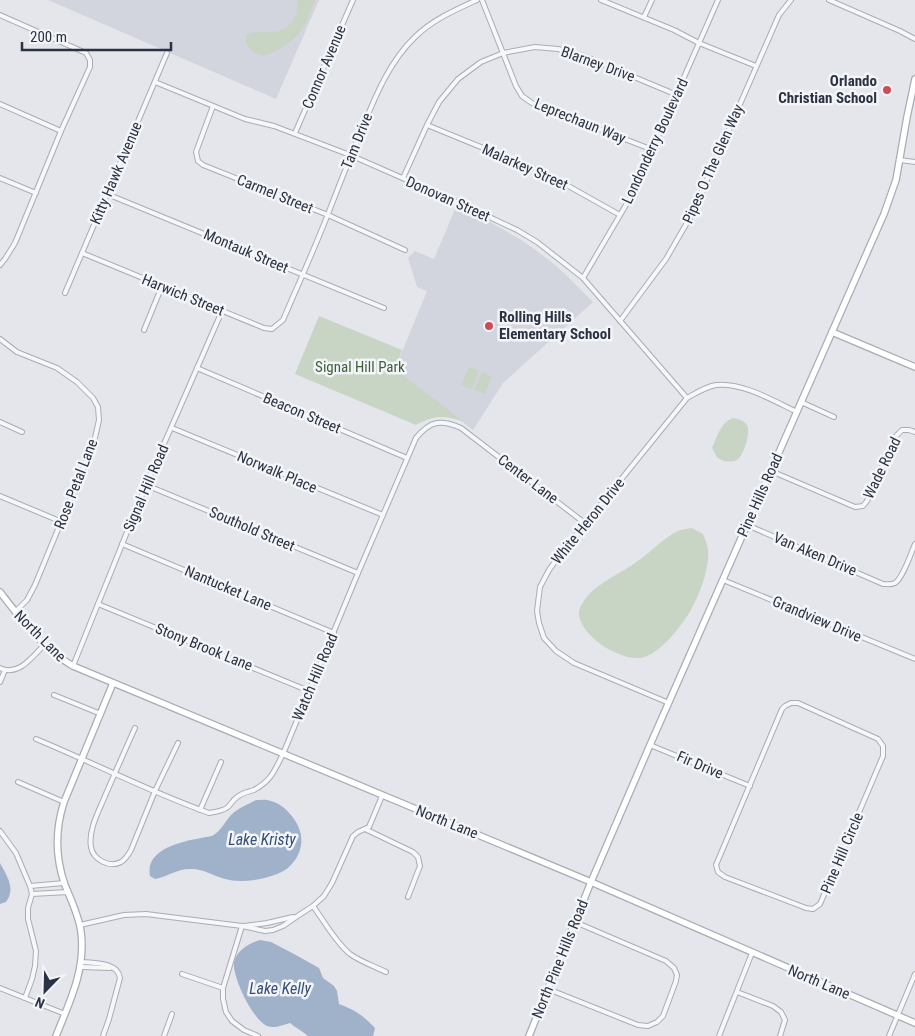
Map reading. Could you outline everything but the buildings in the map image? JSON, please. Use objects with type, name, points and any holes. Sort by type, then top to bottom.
[{"type":"street","name":"Connor Avenue","points":[[295,133],[353,0]]},
{"type":"street","name":"Tam Drive","points":[[283,320],[328,215],[350,155],[377,93],[394,61],[415,36],[442,17],[477,0]]},
{"type":"street","name":"Leprechaun Way","points":[[482,0],[516,86],[522,96],[532,103],[653,150]]},
{"type":"street","points":[[601,0],[674,30],[699,44],[756,66]]},
{"type":"street","points":[[644,17],[652,0]]},
{"type":"street","name":"Londonderry Boulevard","points":[[583,278],[633,193],[718,0]]},
{"type":"street","name":"Pipes O The Glen Way","points":[[620,321],[666,259],[692,214],[778,15],[791,0]]},
{"type":"street","points":[[829,0],[915,39]]},
{"type":"street","points":[[0,16],[86,53],[90,60],[90,67],[61,131],[15,243],[0,264]]},
{"type":"street","name":"Blarney Drive","points":[[403,178],[439,102],[458,79],[481,62],[503,53],[535,47],[558,49],[584,56],[677,95]]},
{"type":"street","name":"Kitty Hawk Avenue","points":[[64,293],[167,53]]},
{"type":"street","name":"Pine Hills Road","points":[[591,882],[884,214],[896,180],[915,79]]},
{"type":"street","name":"Donovan Street","points":[[155,82],[245,119],[266,123],[350,155],[461,204],[516,230],[538,243],[583,278],[687,398]]},
{"type":"street","name":"Pine Hills Road","points":[[911,102],[915,95]]},
{"type":"street","points":[[0,104],[61,131]]},
{"type":"street","name":"Carmel Street","points":[[213,106],[196,152],[198,161],[203,165],[328,215],[405,250]]},
{"type":"street","name":"Malarkey Street","points":[[427,125],[547,174],[620,215]]},
{"type":"street","points":[[900,160],[915,162]]},
{"type":"street","points":[[0,178],[36,193]]},
{"type":"street","name":"Montauk Street","points":[[107,194],[384,308]]},
{"type":"street","name":"Harwich Street","points":[[82,253],[264,328],[272,329],[283,320]]},
{"type":"street","points":[[144,330],[162,286]]},
{"type":"street","name":"Signal Hill Road","points":[[73,666],[146,485],[222,311]]},
{"type":"street","points":[[832,332],[915,367]]},
{"type":"street","name":"Rose Petal Lane","points":[[0,339],[17,352],[57,368],[78,382],[93,398],[98,407],[99,420],[94,442],[35,585],[27,600],[15,612]]},
{"type":"street","name":"Beacon Street","points":[[198,368],[407,458]]},
{"type":"street","name":"White Heron Drive","points":[[669,703],[574,663],[556,651],[544,638],[539,623],[537,611],[540,587],[549,570],[687,398],[715,385],[729,385],[749,390],[797,412]]},
{"type":"street","points":[[801,402],[834,418]]},
{"type":"street","points":[[0,422],[22,432]]},
{"type":"street","name":"Watch Hill Road","points":[[36,739],[114,774],[209,813],[217,812],[227,807],[241,794],[264,784],[272,777],[283,754],[416,438],[424,428],[436,423],[451,423],[470,435]]},
{"type":"street","name":"Norwalk Place","points":[[172,428],[383,515]]},
{"type":"street","name":"Wade Road","points":[[770,471],[855,507],[863,506],[896,436],[902,430],[915,432]]},
{"type":"street","name":"Center Lane","points":[[470,435],[586,524]]},
{"type":"street","name":"Southold Street","points":[[146,485],[358,573]]},
{"type":"street","points":[[0,496],[62,522]]},
{"type":"street","name":"Van Aken Drive","points":[[747,525],[883,584],[890,585],[900,579],[915,544]]},
{"type":"street","name":"Nantucket Lane","points":[[122,544],[334,632]]},
{"type":"street","name":"Grandview Drive","points":[[723,580],[913,659]]},
{"type":"street","name":"North Lane","points":[[0,593],[44,644],[73,666],[591,882],[915,1023]]},
{"type":"street","name":"Stony Brook Lane","points":[[98,604],[309,691]]},
{"type":"street","points":[[0,668],[13,670],[20,667],[44,644]]},
{"type":"street","points":[[0,682],[5,670]]},
{"type":"street","points":[[56,1036],[77,984],[81,965],[82,943],[80,925],[64,883],[58,858],[59,823],[64,802],[113,683]]},
{"type":"street","points":[[54,696],[100,714]]},
{"type":"street","name":"Pine Hill Circle","points":[[792,703],[798,703],[878,739],[882,746],[882,756],[820,904],[813,909],[725,877],[718,872],[716,865],[750,786],[782,709],[792,703]]},
{"type":"street","points":[[135,728],[114,774],[92,832],[91,846],[93,854],[100,860],[111,864],[119,863],[126,859],[131,850],[155,791],[178,743]]},
{"type":"street","name":"Fir Drive","points":[[650,744],[750,786]]},
{"type":"street","points":[[200,810],[221,762]]},
{"type":"street","points":[[18,782],[64,802]]},
{"type":"street","points":[[80,925],[124,916],[146,914],[242,926],[264,931],[283,926],[313,906],[324,896],[332,883],[353,836],[369,827],[382,796]]},
{"type":"street","points":[[365,829],[413,852],[418,857],[420,866],[408,897]]},
{"type":"street","points":[[0,831],[16,853],[32,894],[28,908],[28,919],[34,938],[36,957],[32,979],[25,998]]},
{"type":"street","name":"North Pine Hills Road","points":[[529,1036],[591,882]]},
{"type":"street","points":[[30,886],[64,883]]},
{"type":"street","points":[[32,894],[68,892]]},
{"type":"street","points":[[313,906],[339,942],[349,952],[386,972]]},
{"type":"street","points":[[242,926],[296,917]]},
{"type":"street","points":[[548,989],[638,1025],[648,1026],[657,1022],[663,1016],[676,981],[677,975],[674,968],[666,961],[574,922]]},
{"type":"street","points":[[242,926],[223,988],[223,1000],[226,1012],[232,1021],[244,1030],[258,1036]]},
{"type":"street","points":[[719,1036],[752,953]]},
{"type":"street","points":[[81,965],[100,964],[115,968],[119,973],[120,978],[103,1036]]},
{"type":"street","points":[[182,974],[223,988]]},
{"type":"street","points":[[889,1036],[915,974]]},
{"type":"street","points":[[0,988],[65,1014]]},
{"type":"street","points":[[737,992],[773,1006],[781,1012],[785,1020],[780,1036]]},
{"type":"street","points":[[164,1036],[172,1014]]},
{"type":"shaded area","points":[[48,0],[319,0],[276,99]]},
{"type":"shaded area","name":"Rolling Hills Elementary School","points":[[456,207],[490,222],[523,241],[564,273],[593,302],[503,383],[473,430],[395,369],[427,291],[417,287],[408,258],[415,251],[434,259]]},
{"type":"green space","points":[[297,0],[315,0],[307,21],[297,36],[282,48],[270,54],[259,55],[251,50],[247,44],[246,35],[257,32],[276,32],[286,28],[293,21],[297,9]]},
{"type":"green space","name":"Signal Hill Park","points":[[319,316],[402,350],[395,369],[464,422],[440,417],[428,419],[416,425],[295,374]]},
{"type":"green space","points":[[469,367],[479,371],[472,389],[461,385]]},
{"type":"green space","points":[[482,372],[492,377],[485,394],[474,390]]},
{"type":"green space","points":[[733,418],[739,419],[747,425],[747,438],[738,459],[736,461],[727,461],[718,458],[712,448],[722,426]]},
{"type":"green space","points":[[692,528],[703,534],[708,549],[707,565],[696,599],[689,613],[674,633],[661,647],[640,658],[631,658],[612,651],[594,639],[582,623],[579,615],[582,604],[590,593],[602,583],[629,567],[672,534],[680,530]]},
{"type":"water","name":"Lake Kristy","points":[[256,800],[267,800],[279,804],[290,814],[299,827],[301,834],[300,848],[294,862],[288,868],[266,878],[248,881],[225,879],[196,869],[182,870],[155,879],[150,876],[150,866],[154,858],[161,851],[170,846],[212,836],[240,808]]},
{"type":"water","points":[[0,863],[8,878],[10,892],[6,902],[0,904]]},
{"type":"water","name":"Lake Kelly","points":[[260,940],[271,942],[319,968],[323,978],[334,986],[337,991],[339,1004],[358,1013],[370,1023],[375,1028],[373,1036],[308,1036],[290,1023],[273,1027],[261,1022],[244,997],[234,969],[234,962],[238,954],[248,945]]},
{"type":"place","name":"Orlando Christian School","points":[[887,90]]},
{"type":"place","name":"Rolling Hills Elementary School","points":[[489,326]]}]
